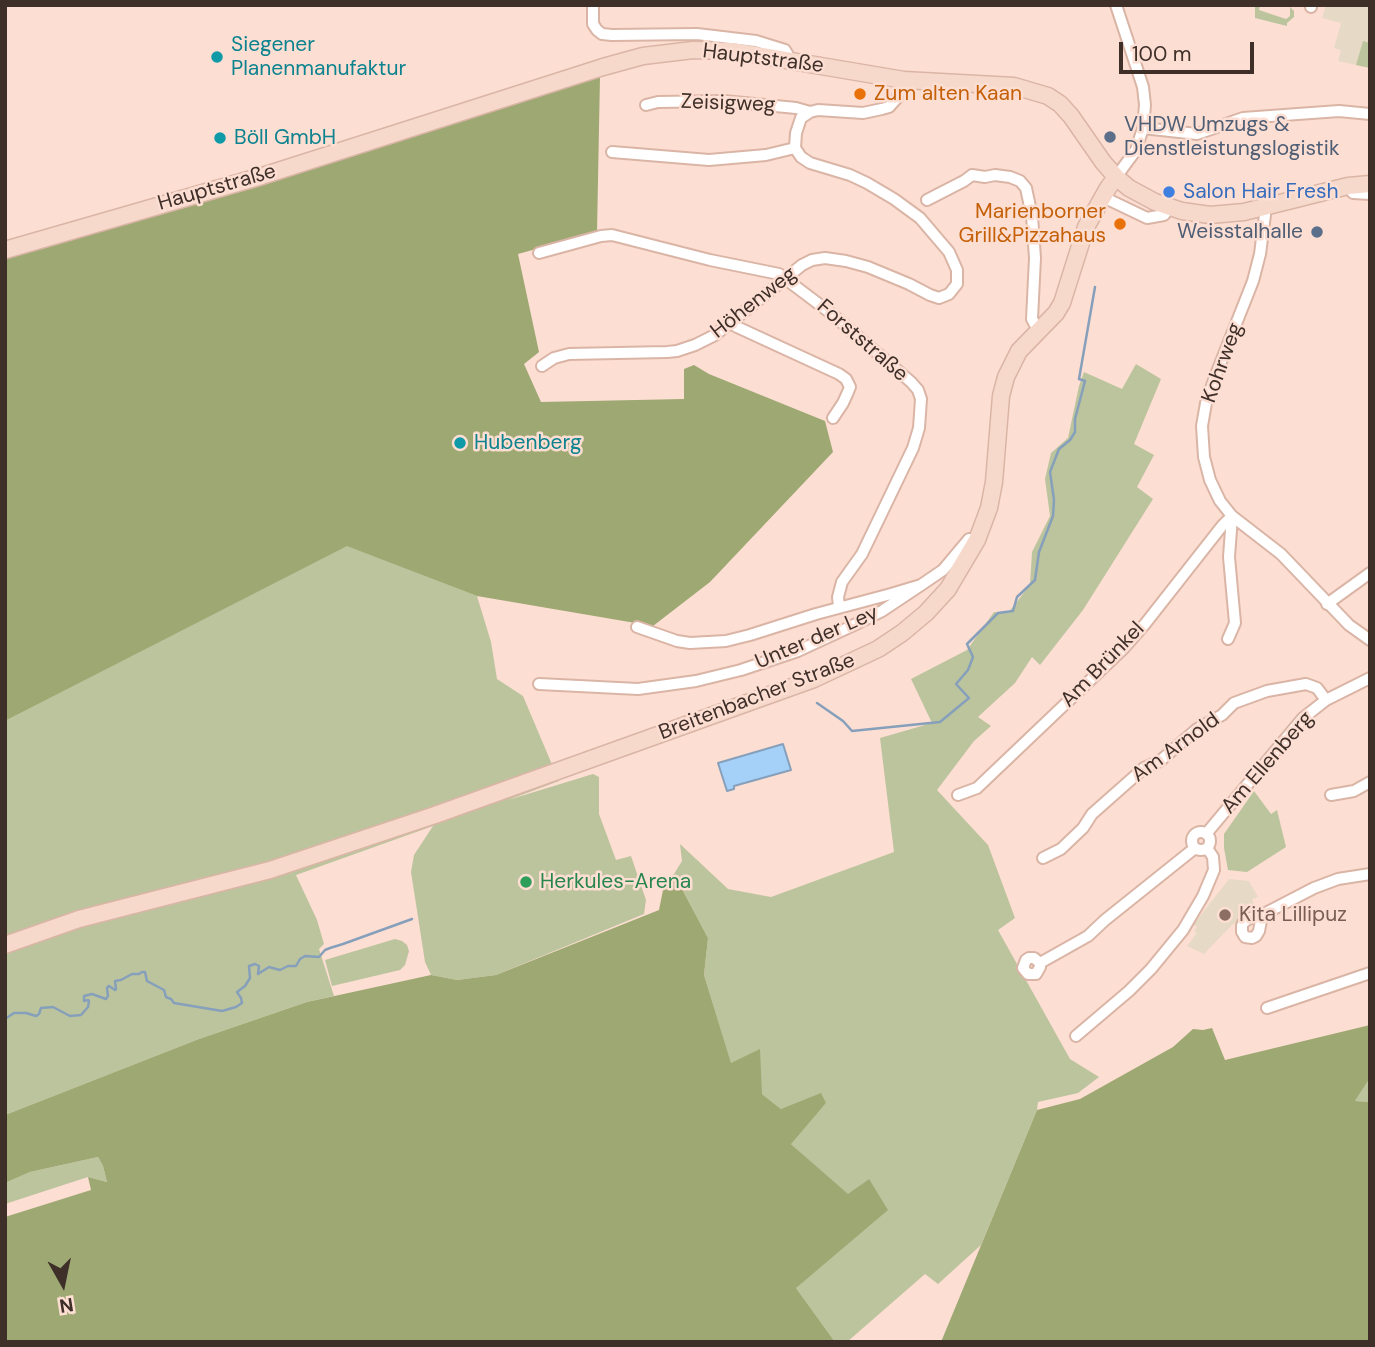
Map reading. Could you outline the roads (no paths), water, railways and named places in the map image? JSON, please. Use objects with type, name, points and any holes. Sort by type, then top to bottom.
[{"type":"street","points":[[593,5],[593,24],[602,34],[697,34],[756,41],[785,50],[791,60]]},
{"type":"street","points":[[1116,5],[1143,86],[1145,105],[1143,128],[1136,149],[1116,177]]},
{"type":"street","name":"Hauptstraße","points":[[5,250],[262,176],[633,59],[693,50],[732,51],[904,80],[1014,86],[1048,96],[1060,104],[1116,177],[1129,188],[1169,208],[1195,214],[1223,215],[1370,184]]},
{"type":"street","points":[[612,152],[709,160],[766,155],[795,148],[796,134],[802,118],[810,112],[818,110],[863,113],[889,107],[894,103],[904,80]]},
{"type":"street","name":"Zeisigweg","points":[[646,106],[658,103],[724,101],[796,108],[810,112]]},
{"type":"street","points":[[1143,128],[1198,134],[1242,118],[1339,111],[1370,114]]},
{"type":"street","name":"Höhenweg","points":[[542,366],[554,358],[569,354],[677,351],[708,340],[802,265],[812,260],[825,258],[868,267],[939,298],[953,290],[958,278],[949,252],[920,218],[867,183],[810,163],[801,157],[795,148]]},
{"type":"street","points":[[927,200],[972,175],[1010,177],[1020,181],[1026,188],[1032,216],[1035,258],[1032,320],[1038,330]]},
{"type":"street","name":"Breitenbacher Straße","points":[[5,945],[79,919],[270,870],[435,815],[814,679],[890,641],[926,612],[948,589],[977,540],[995,482],[1001,396],[1006,377],[1018,351],[1056,313],[1062,303],[1086,227],[1116,177]]},
{"type":"street","points":[[1348,187],[1353,193],[1370,194]]},
{"type":"street","points":[[1103,197],[1147,218],[1164,215],[1169,208]]},
{"type":"street","name":"Kohrweg","points":[[1266,207],[1260,254],[1253,281],[1206,403],[1202,426],[1204,457],[1210,480],[1232,516],[1299,571],[1327,604],[1370,640]]},
{"type":"street","name":"Forststraße","points":[[539,253],[612,235],[779,274],[828,311],[918,390],[921,414],[913,448],[862,554],[842,582],[838,597],[839,607]]},
{"type":"street","points":[[731,323],[846,379],[850,387],[833,418]]},
{"type":"street","points":[[1228,639],[1235,622],[1229,557],[1232,516]]},
{"type":"street","name":"Am Brünkel","points":[[958,795],[977,788],[1124,648],[1232,516]]},
{"type":"street","name":"Unter der Ley","points":[[539,684],[638,689],[741,670],[798,651],[882,611],[943,570],[969,539],[977,540]]},
{"type":"street","points":[[1327,604],[1370,573]]},
{"type":"street","points":[[637,627],[677,641],[726,641],[921,584]]},
{"type":"street","name":"Am Ellenberg","points":[[1076,1036],[1152,969],[1183,930],[1203,896],[1214,870],[1213,857],[1201,848],[1210,840],[1206,834],[1303,718],[1326,700],[1370,677]]},
{"type":"street","name":"Am Arnold","points":[[1043,858],[1061,849],[1083,828],[1092,814],[1144,768],[1160,761],[1197,729],[1222,715],[1234,704],[1267,691],[1306,684],[1317,688],[1326,700]]},
{"type":"street","points":[[1331,795],[1354,791],[1370,782]]},
{"type":"street","points":[[1040,963],[1088,936],[1105,920],[1201,848]]},
{"type":"street","points":[[1262,915],[1326,883],[1370,874]]},
{"type":"street","points":[[1267,1008],[1370,973]]},
{"type":"water","points":[[783,744],[791,770],[734,786],[734,789],[727,791],[718,763]]},
{"type":"waterway","points":[[817,703],[843,721],[852,731],[940,722],[969,698],[956,684],[968,670],[973,657],[967,644],[998,613],[1013,611],[1017,597],[1035,580],[1039,552],[1053,516],[1050,472],[1059,449],[1075,432],[1075,419],[1085,381],[1079,379],[1095,287]]},
{"type":"waterway","points":[[5,1019],[14,1013],[36,1016],[41,1008],[53,1007],[70,1016],[81,1015],[88,1007],[89,1001],[84,1001],[84,996],[92,994],[106,999],[107,988],[109,986],[116,989],[115,981],[142,972],[145,972],[147,981],[164,990],[166,997],[174,1003],[222,1011],[242,1003],[237,992],[250,978],[249,966],[259,966],[258,974],[269,967],[280,970],[296,966],[305,956],[319,957],[325,950],[412,919]]},
{"type":"place","name":"Siegener Planenmanufaktur","points":[[217,57]]},
{"type":"place","name":"Zum alten Kaan","points":[[860,94]]},
{"type":"place","name":"VHDW Umzugs & Dienstleistungslogistik","points":[[1110,137]]},
{"type":"place","name":"Böll GmbH","points":[[220,138]]},
{"type":"place","name":"Salon Hair Fresh","points":[[1169,192]]},
{"type":"place","name":"Marienborner Grill&Pizzahaus","points":[[1120,224]]},
{"type":"place","name":"Weisstalhalle","points":[[1317,232]]},
{"type":"place","name":"Hubenberg","points":[[460,443]]},
{"type":"place","name":"Herkules-Arena","points":[[526,882]]},
{"type":"place","name":"Kita Lillipuz","points":[[1225,915]]}]
